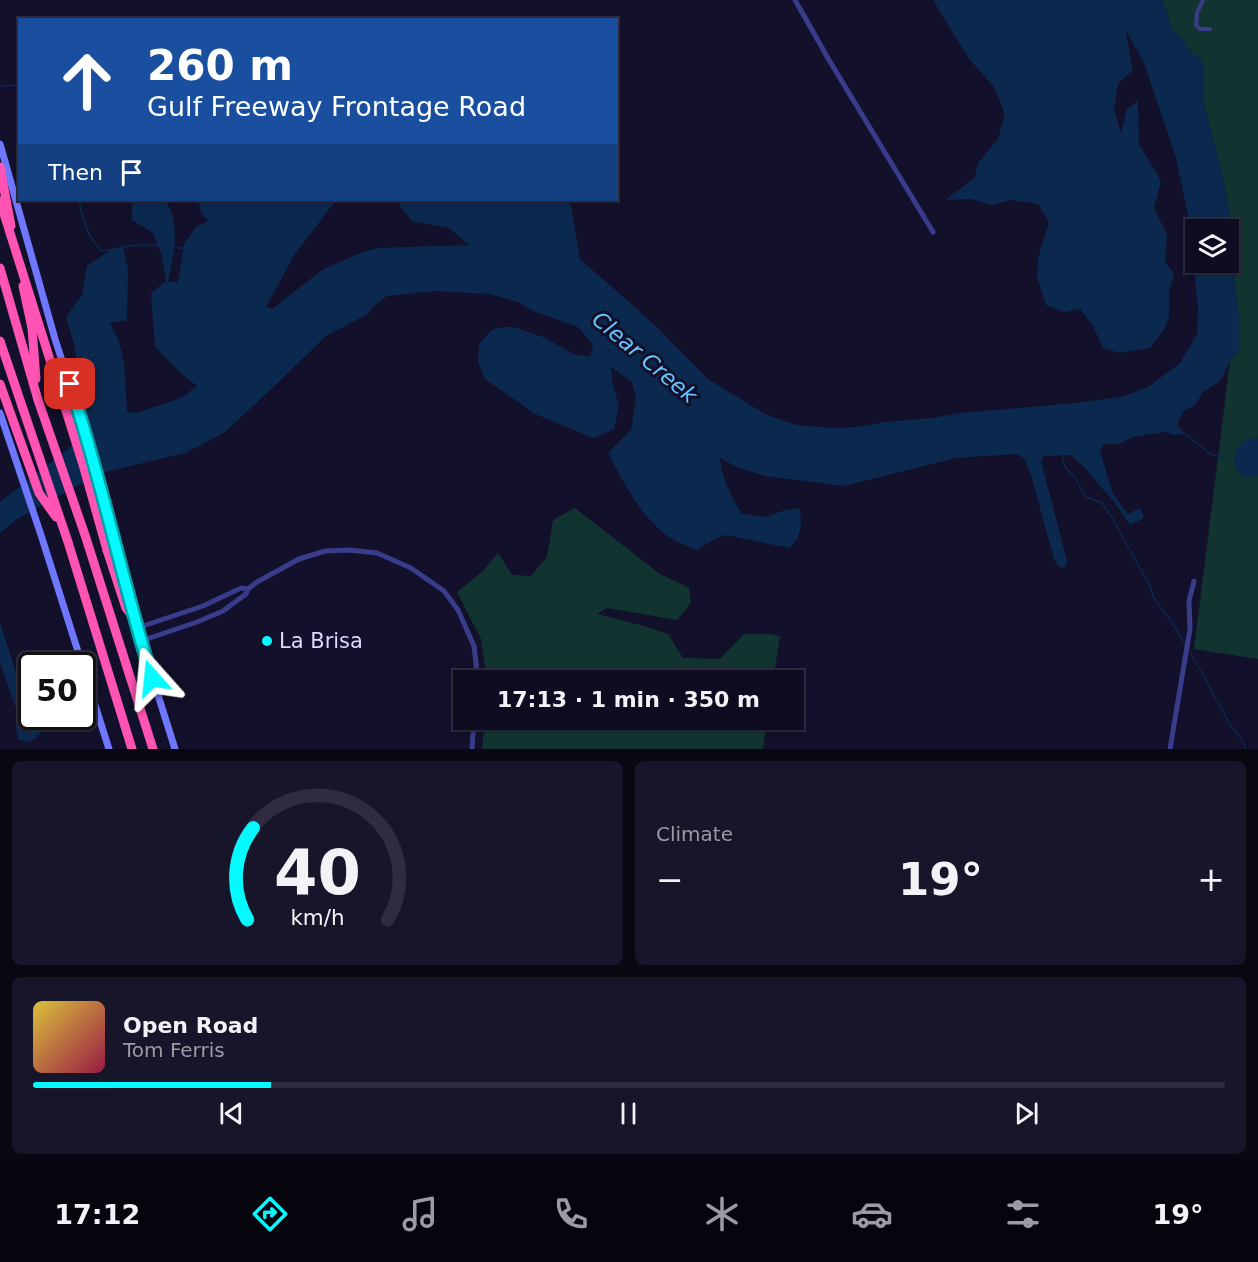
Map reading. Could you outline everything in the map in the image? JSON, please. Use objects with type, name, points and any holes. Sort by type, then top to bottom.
[{"type":"highway","points":[[0,167],[32,328],[38,400]]},
{"type":"highway","points":[[0,201],[81,457],[107,550],[126,608],[136,625]]},
{"type":"highway","points":[[0,268],[38,400],[85,535],[153,749]]},
{"type":"highway","points":[[0,341],[68,542],[132,749]]},
{"type":"highway","points":[[0,384],[39,493],[63,528]]},
{"type":"main road","points":[[0,144],[55,339],[107,510],[136,625],[175,749]]},
{"type":"main road","points":[[0,413],[109,749]]},
{"type":"street","points":[[795,0],[933,231]]},
{"type":"street","points":[[1203,0],[1197,13],[1196,25],[1200,29],[1210,29]]},
{"type":"street","points":[[141,641],[197,622],[223,610],[246,594],[248,589],[257,582],[299,559],[325,551],[349,550],[377,553],[411,568],[444,591],[458,610],[474,646],[477,670]]},
{"type":"street","points":[[1170,749],[1189,638],[1189,601],[1194,580]]},
{"type":"street","points":[[136,625],[203,606],[241,588],[248,589]]},
{"type":"street","points":[[472,749],[473,730]]},
{"type":"green space","points":[[1162,0],[1258,0],[1258,659],[1194,649],[1230,361],[1239,351],[1239,312],[1234,273],[1239,273],[1239,219],[1230,219],[1221,168],[1204,103],[1204,66],[1173,31]]},
{"type":"green space","points":[[575,508],[660,574],[689,588],[691,603],[677,620],[607,608],[597,614],[668,634],[683,658],[720,659],[744,634],[780,636],[775,670],[485,670],[481,639],[457,592],[483,571],[498,553],[512,575],[531,576],[547,557],[553,520]]},
{"type":"green space","points":[[484,730],[766,730],[763,749],[482,749]]},
{"type":"water","points":[[933,0],[1162,0],[1173,31],[1184,41],[1191,53],[1199,56],[1204,66],[1204,103],[1221,168],[1230,219],[1189,219],[1176,158],[1144,63],[1125,29],[1133,70],[1118,84],[1114,110],[1121,133],[1127,109],[1138,101],[1139,144],[1161,181],[1154,208],[1167,235],[1165,262],[1174,273],[1169,292],[1169,316],[1165,328],[1150,348],[1120,353],[1103,348],[1093,326],[1080,309],[1064,312],[1046,305],[1037,277],[1038,258],[1049,222],[1038,204],[1010,200],[993,205],[970,199],[946,200],[975,177],[978,163],[998,139],[1005,114],[994,87],[969,59]]},
{"type":"water","name":"Clear Creek","points":[[138,201],[166,201],[170,209],[175,239],[168,281],[178,283],[184,244],[196,227],[208,221],[201,212],[198,201],[335,201],[293,257],[266,307],[272,309],[322,270],[355,255],[377,248],[469,245],[449,228],[412,221],[399,205],[399,201],[570,201],[580,259],[655,325],[708,379],[765,414],[796,425],[856,427],[960,413],[1121,397],[1148,387],[1180,363],[1197,334],[1198,308],[1194,273],[1234,273],[1239,312],[1239,351],[1230,361],[1220,381],[1203,392],[1195,405],[1184,411],[1178,421],[1178,426],[1185,434],[1173,435],[1166,432],[1132,437],[1119,444],[1104,444],[1100,450],[1112,492],[1128,514],[1140,508],[1144,518],[1130,525],[1112,499],[1071,455],[1044,456],[1041,461],[1067,561],[1066,567],[1061,568],[1054,559],[1025,459],[1017,454],[956,458],[844,486],[765,476],[737,467],[720,458],[728,487],[742,514],[767,517],[785,510],[800,508],[801,526],[797,540],[789,548],[726,535],[696,550],[669,537],[656,527],[633,497],[608,453],[631,430],[636,398],[632,382],[611,367],[612,383],[619,405],[614,429],[594,438],[535,414],[485,379],[478,362],[479,344],[491,330],[513,327],[543,337],[574,354],[590,357],[593,345],[578,327],[533,311],[518,302],[489,294],[434,291],[387,296],[368,314],[326,336],[224,433],[185,453],[101,473],[17,519],[0,533],[0,502],[92,430],[77,376],[75,347],[66,317],[82,295],[87,266],[123,245],[128,270],[127,320],[110,323],[119,341],[124,363],[127,412],[136,413],[181,398],[197,386],[155,347],[151,293],[166,281],[161,253],[153,233],[132,220],[132,205]]},
{"type":"water","points":[[1258,437],[1258,476],[1248,477],[1240,474],[1236,469],[1235,453],[1245,440]]},
{"type":"water","points":[[0,622],[18,679],[18,714],[0,663]]},
{"type":"water","points":[[18,714],[18,730],[40,730],[41,733],[30,742],[18,740],[16,727]]},
{"type":"waterway","points":[[0,86],[18,85]]},
{"type":"waterway","points":[[79,201],[89,234],[97,246],[102,251],[115,249]]},
{"type":"waterway","points":[[122,247],[159,245]]},
{"type":"waterway","points":[[173,246],[183,249]]},
{"type":"waterway","points":[[1185,434],[1212,455],[1224,457]]},
{"type":"waterway","points":[[1062,455],[1065,467],[1074,476],[1086,497],[1102,503],[1111,516],[1150,586],[1153,596],[1186,645]]},
{"type":"waterway","points":[[1188,649],[1246,749]]},
{"type":"place","name":"La Brisa","points":[[267,641]]},
{"type":"route","points":[[70,384],[152,678]]}]
